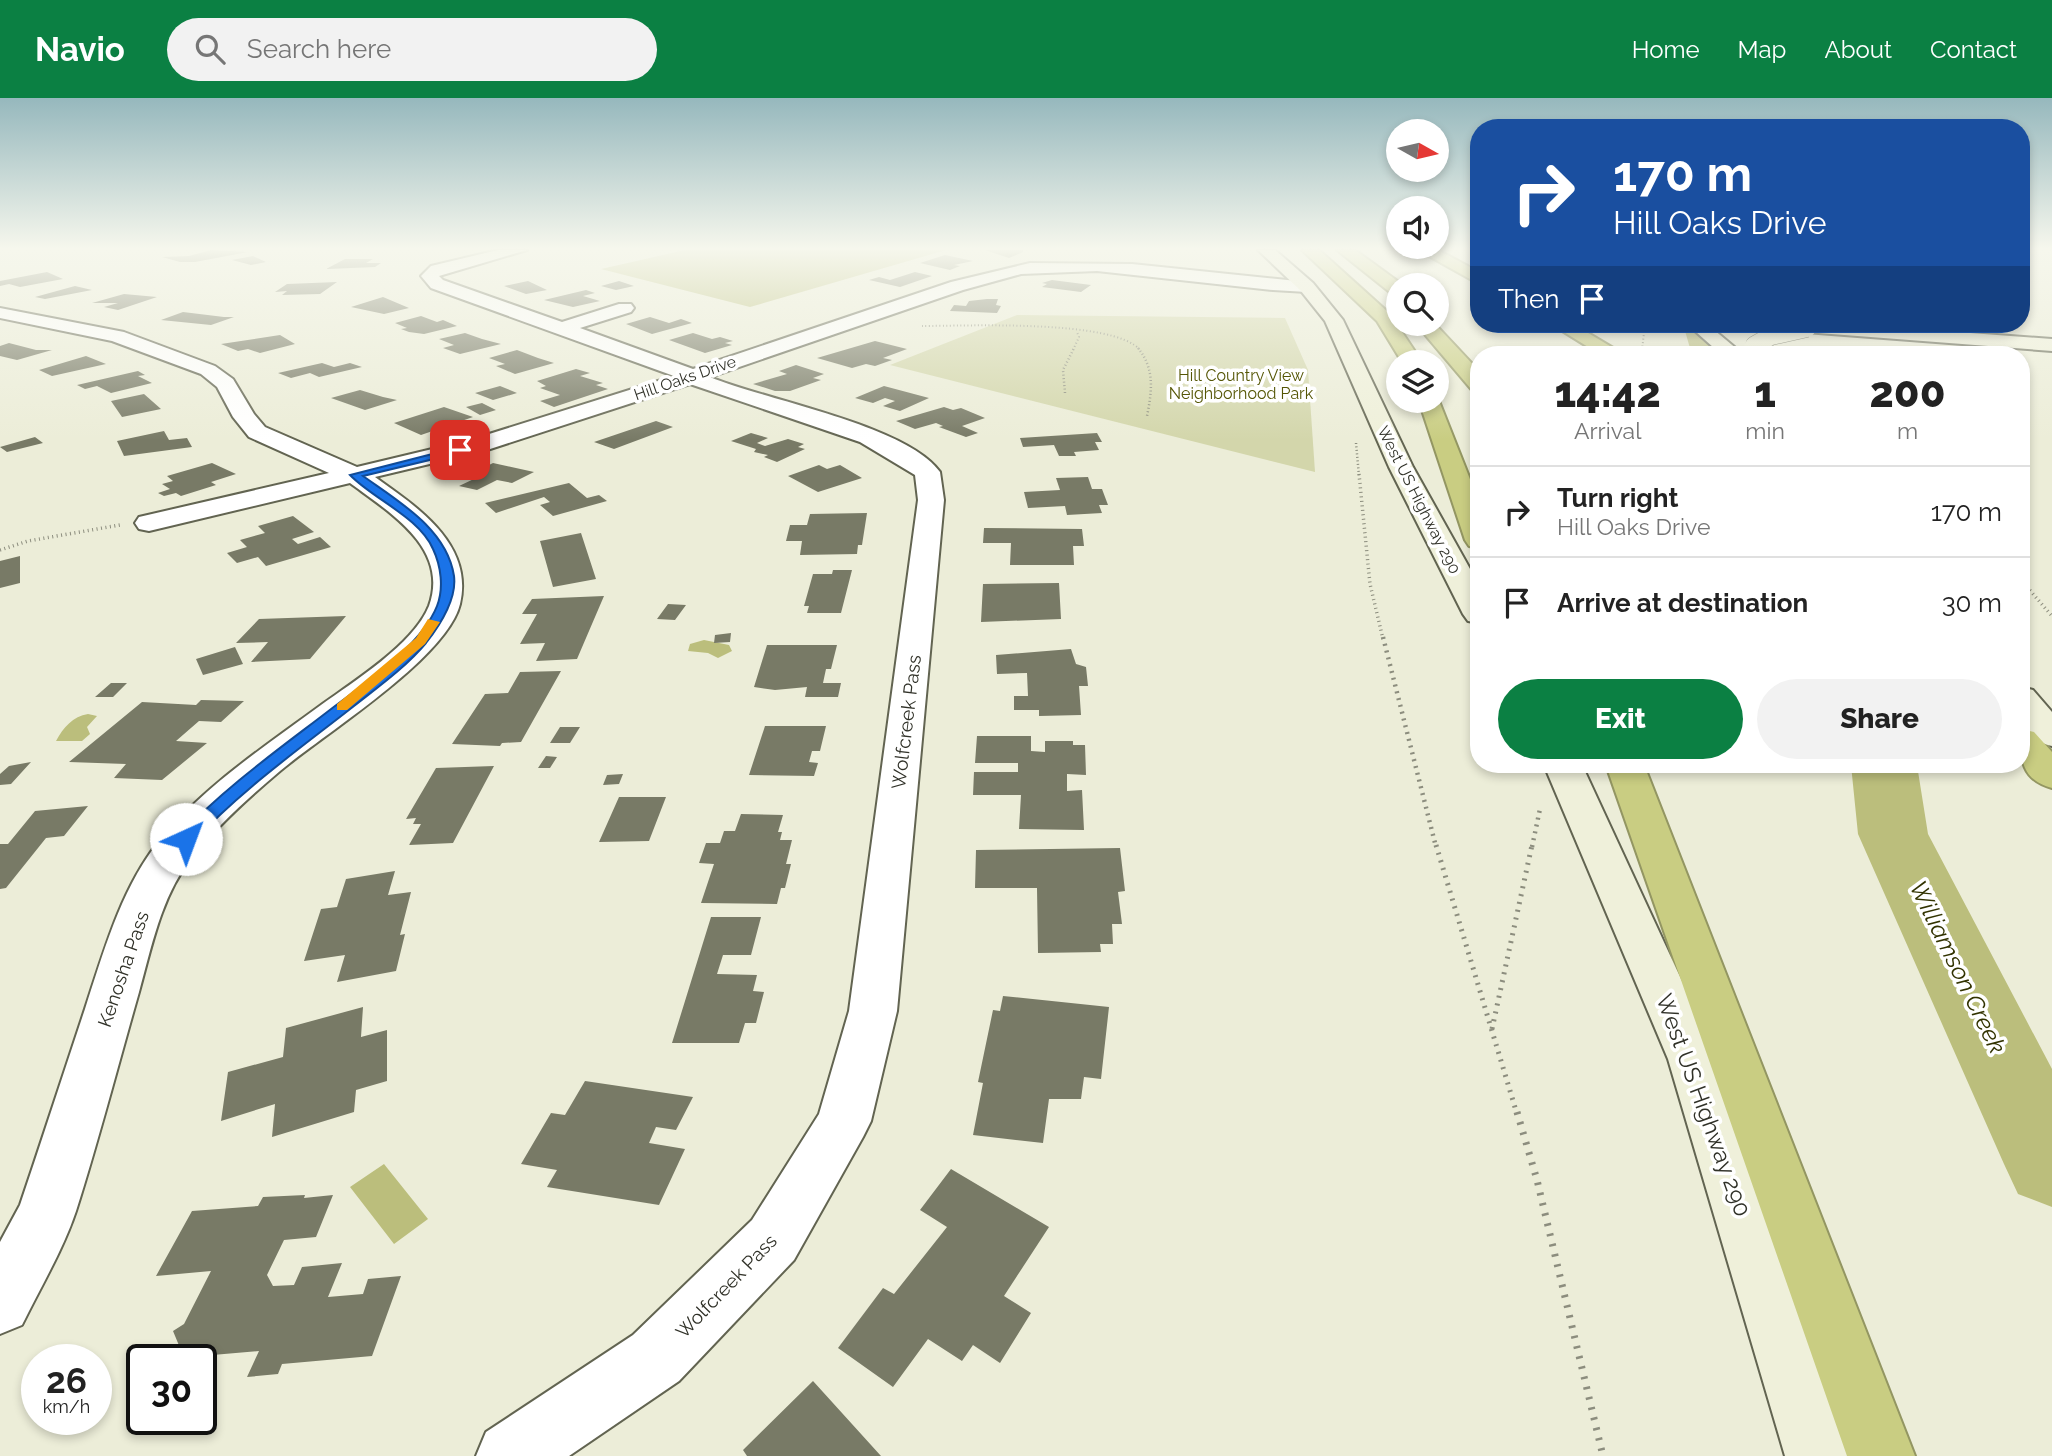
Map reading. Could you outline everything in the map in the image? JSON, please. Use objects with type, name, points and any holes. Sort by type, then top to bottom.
[{"type":"highway","points":[[1379,313],[1404,350]]},
{"type":"highway","points":[[1576,333],[1599,346]]},
{"type":"highway","points":[[1586,333],[1603,346]]},
{"type":"highway","points":[[1436,336],[1470,374]]},
{"type":"highway","points":[[1434,413],[1470,514]]},
{"type":"highway","points":[[2030,750],[2052,776]]},
{"type":"highway","points":[[1628,773],[1881,1456]]},
{"type":"main road","name":"West US Highway 290","points":[[1329,313],[1401,467],[1470,597]]},
{"type":"main road","points":[[1707,333],[1723,346]]},
{"type":"main road","points":[[1755,346],[1771,336],[1784,333]]},
{"type":"main road","points":[[1879,333],[2052,345]]},
{"type":"main road","points":[[2030,708],[2052,735]]},
{"type":"main road","name":"West US Highway 290","points":[[1552,785],[1693,1059],[1819,1456]]},
{"type":"street","name":"Kenosha Pass","points":[[0,1304],[46,1213],[137,920],[171,855],[216,807],[376,681],[412,649],[444,606],[448,577],[438,545],[405,511],[355,475],[257,432],[244,417],[226,383],[208,370],[117,336],[2,313]]},
{"type":"street","name":"Wolfcreek Pass","points":[[510,1456],[656,1358],[773,1240],[844,1121],[873,1011],[931,500],[927,472],[904,452],[875,439],[690,377],[674,368],[517,313]]},
{"type":"street","points":[[560,329],[608,313]]},
{"type":"street","name":"Hill Oaks Drive","points":[[149,523],[488,442],[877,313]]},
{"type":"path","points":[[921,326],[1077,331],[1134,343],[1150,366],[1153,386],[1147,416]]},
{"type":"path","points":[[1065,393],[1063,370],[1079,337],[1077,331]]},
{"type":"path","points":[[1355,433],[1370,584],[1425,809],[1537,1180],[1602,1456]]},
{"type":"path","points":[[0,550],[27,541],[149,523]]},
{"type":"path","points":[[2030,590],[2052,616]]},
{"type":"path","points":[[1491,1030],[1552,785]]},
{"type":"green space","name":"Hill Country View Neighborhood Park","points":[[1017,315],[1285,318],[1308,370],[1315,472],[890,365]]},
{"type":"shaded area","points":[[704,640],[729,645],[732,651],[718,658],[708,653],[688,651],[690,644]]},
{"type":"shaded area","points":[[88,714],[97,716],[87,727],[90,734],[82,741],[56,741],[69,723]]},
{"type":"shaded area","points":[[384,1164],[428,1219],[394,1244],[350,1187]]},
{"type":"building","points":[[179,313],[234,317],[211,325],[161,320]]},
{"type":"building","points":[[421,316],[457,326],[424,334],[401,329],[407,328],[395,323]]},
{"type":"building","points":[[650,317],[669,323],[681,319],[692,323],[652,334],[626,324]]},
{"type":"building","points":[[465,333],[501,344],[460,354],[443,348],[454,345],[439,339]]},
{"type":"building","points":[[693,333],[712,339],[720,337],[733,341],[725,343],[732,345],[705,353],[669,340]]},
{"type":"building","points":[[280,335],[295,344],[260,353],[248,349],[238,351],[221,344]]},
{"type":"building","points":[[875,341],[907,349],[883,358],[892,360],[875,366],[866,364],[852,368],[817,358]]},
{"type":"building","points":[[9,343],[36,350],[52,350],[17,360],[0,356],[0,346]]},
{"type":"building","points":[[517,350],[554,363],[515,374],[496,366],[505,364],[489,358]]},
{"type":"building","points":[[86,356],[106,364],[52,376],[39,370]]},
{"type":"building","points":[[322,363],[334,367],[350,363],[362,367],[319,377],[310,373],[291,378],[278,373]]},
{"type":"building","points":[[796,365],[824,374],[813,378],[821,380],[790,391],[775,391],[753,384],[787,374],[779,371]]},
{"type":"building","points":[[576,369],[590,373],[580,376],[603,383],[596,385],[608,389],[554,407],[540,401],[560,395],[540,388],[546,386],[537,381]]},
{"type":"building","points":[[138,371],[145,375],[138,376],[152,383],[111,393],[97,386],[85,389],[77,385]]},
{"type":"building","points":[[500,386],[517,393],[493,400],[475,393]]},
{"type":"building","points":[[884,386],[929,398],[900,411],[883,406],[895,401],[885,398],[873,403],[855,398]]},
{"type":"building","points":[[360,390],[397,400],[365,410],[331,398]]},
{"type":"building","points":[[144,394],[161,409],[122,417],[111,401]]},
{"type":"building","points":[[482,403],[496,410],[480,415],[466,407]]},
{"type":"building","points":[[444,407],[473,417],[421,435],[394,423]]},
{"type":"building","points":[[944,407],[953,410],[961,408],[985,418],[962,426],[978,433],[966,437],[939,427],[943,426],[936,423],[915,429],[896,421]]},
{"type":"building","points":[[656,421],[673,427],[614,449],[594,442]]},
{"type":"building","points":[[164,431],[169,440],[187,438],[192,447],[124,456],[117,441]]},
{"type":"building","points":[[751,433],[768,438],[757,443],[765,446],[788,439],[804,444],[798,447],[805,449],[777,462],[764,457],[768,455],[754,452],[756,449],[731,441]]},
{"type":"building","points":[[1097,433],[1102,442],[1095,442],[1099,450],[1074,452],[1076,456],[1059,456],[1054,445],[1023,447],[1020,438]]},
{"type":"building","points":[[35,437],[43,443],[7,452],[0,447]]},
{"type":"building","points":[[212,463],[236,474],[211,482],[216,485],[181,496],[176,493],[164,496],[158,493],[170,489],[162,484],[173,481],[167,476]]},
{"type":"building","points":[[493,463],[534,472],[512,483],[497,480],[477,490],[459,486],[478,477],[469,475]]},
{"type":"building","points":[[819,465],[827,469],[840,465],[862,478],[818,492],[788,476]]},
{"type":"building","points":[[1088,477],[1092,489],[1102,489],[1108,505],[1099,505],[1102,513],[1067,515],[1065,506],[1028,508],[1024,492],[1060,490],[1056,478]]},
{"type":"building","points":[[569,483],[587,498],[599,495],[607,501],[553,516],[540,505],[550,502],[544,497],[496,513],[485,503]]},
{"type":"building","points":[[867,513],[862,545],[858,545],[857,554],[800,555],[802,541],[786,541],[790,525],[807,525],[810,514]]},
{"type":"building","points":[[293,516],[314,532],[292,539],[298,544],[320,537],[331,547],[266,566],[258,557],[237,563],[227,553],[247,547],[240,540],[265,533],[258,526]]},
{"type":"building","points":[[984,528],[1082,529],[1084,546],[1073,546],[1074,565],[1010,565],[1011,543],[983,543]]},
{"type":"building","points":[[581,533],[596,579],[553,587],[540,541]]},
{"type":"building","points":[[20,556],[20,583],[0,588],[0,561]]},
{"type":"building","points":[[833,570],[852,570],[841,613],[807,613],[809,606],[804,606],[813,574],[832,574]]},
{"type":"building","points":[[1059,583],[1061,619],[981,622],[983,584]]},
{"type":"building","points":[[604,596],[577,659],[536,661],[545,643],[520,644],[537,614],[522,614],[532,599]]},
{"type":"building","points":[[668,604],[686,605],[675,620],[657,619]]},
{"type":"building","points":[[346,616],[310,659],[251,662],[268,642],[236,643],[259,619]]},
{"type":"building","points":[[731,633],[730,642],[714,643],[715,635]]},
{"type":"building","points":[[767,645],[837,645],[831,669],[826,669],[823,683],[841,683],[838,697],[805,697],[807,687],[775,690],[754,687]]},
{"type":"building","points":[[235,647],[243,664],[203,675],[196,659]]},
{"type":"building","points":[[1071,649],[1076,664],[1086,667],[1088,686],[1079,686],[1081,715],[1039,716],[1039,710],[1014,710],[1014,696],[1028,696],[1027,673],[997,674],[996,655]]},
{"type":"building","points":[[561,671],[521,742],[502,743],[500,746],[452,744],[485,694],[508,693],[520,672]]},
{"type":"building","points":[[111,683],[127,683],[113,697],[95,697]]},
{"type":"building","points":[[201,700],[244,701],[221,722],[199,721],[176,741],[207,743],[162,780],[114,778],[126,764],[69,762],[142,702],[196,705]]},
{"type":"building","points":[[765,726],[826,726],[820,751],[812,751],[809,762],[818,763],[814,776],[749,775]]},
{"type":"building","points":[[560,727],[580,727],[570,743],[550,743]]},
{"type":"building","points":[[977,736],[1031,736],[1031,751],[1045,752],[1045,741],[1073,741],[1073,745],[1085,745],[1086,775],[1067,774],[1067,791],[1082,790],[1084,830],[1019,829],[1021,795],[973,795],[974,772],[1018,772],[1018,763],[975,763]]},
{"type":"building","points":[[546,756],[557,757],[550,768],[538,768]]},
{"type":"building","points":[[31,762],[11,784],[0,785],[0,774],[9,766]]},
{"type":"building","points":[[494,766],[453,843],[409,845],[421,824],[413,824],[416,818],[406,819],[436,768]]},
{"type":"building","points":[[623,774],[619,784],[603,785],[607,775]]},
{"type":"building","points":[[619,797],[666,797],[649,841],[599,842]]},
{"type":"building","points":[[88,806],[64,836],[46,838],[6,888],[0,889],[0,844],[8,844],[35,811]]},
{"type":"building","points":[[741,814],[783,815],[778,832],[782,832],[780,840],[792,840],[786,864],[791,864],[785,888],[781,888],[777,904],[701,903],[714,864],[699,863],[706,843],[720,843],[724,831],[735,831]]},
{"type":"building","points":[[1120,848],[1125,891],[1118,892],[1122,924],[1112,924],[1113,944],[1100,944],[1101,952],[1038,953],[1037,888],[975,888],[976,850]]},
{"type":"building","points":[[395,871],[388,895],[411,892],[400,935],[405,934],[396,971],[337,982],[345,955],[304,961],[321,909],[337,907],[346,879]]},
{"type":"building","points":[[711,917],[761,917],[751,955],[723,955],[717,974],[757,975],[753,991],[764,992],[756,1023],[745,1023],[739,1043],[672,1043]]},
{"type":"building","points":[[1003,996],[1109,1007],[1101,1079],[1084,1077],[1081,1099],[1049,1099],[1043,1143],[973,1135],[983,1083],[978,1082],[993,1010],[1000,1011]]},
{"type":"building","points":[[363,1007],[361,1037],[387,1030],[387,1081],[356,1090],[354,1112],[272,1137],[275,1104],[221,1121],[228,1072],[283,1057],[286,1028]]},
{"type":"building","points":[[585,1081],[693,1097],[676,1130],[656,1127],[649,1143],[685,1149],[659,1205],[547,1187],[557,1170],[521,1164],[551,1113],[565,1115]]},
{"type":"building","points":[[951,1169],[1049,1227],[1004,1296],[1031,1313],[1000,1363],[973,1345],[962,1361],[928,1339],[893,1387],[838,1348],[883,1288],[894,1294],[947,1227],[920,1210]]},
{"type":"building","points":[[305,1195],[304,1198],[333,1195],[316,1237],[284,1240],[267,1275],[273,1286],[294,1285],[302,1267],[342,1263],[328,1297],[363,1294],[368,1279],[401,1276],[372,1356],[282,1364],[278,1374],[247,1377],[259,1351],[217,1355],[217,1344],[178,1344],[173,1331],[184,1324],[211,1271],[156,1276],[192,1211],[258,1206],[263,1197]]},
{"type":"building","points":[[813,1381],[881,1456],[747,1456],[743,1450]]},
{"type":"waterway","name":"Williamson Creek","points":[[1702,333],[1706,346]]},
{"type":"waterway","name":"Williamson Creek","points":[[1885,773],[1893,834],[2052,1164]]},
{"type":"slow traffic","points":[[342,707],[421,641],[433,622]]},
{"type":"route","points":[[186,839],[216,807],[268,762],[376,681],[421,641],[444,606],[448,577],[438,545],[405,511],[355,475],[460,450]]}]
